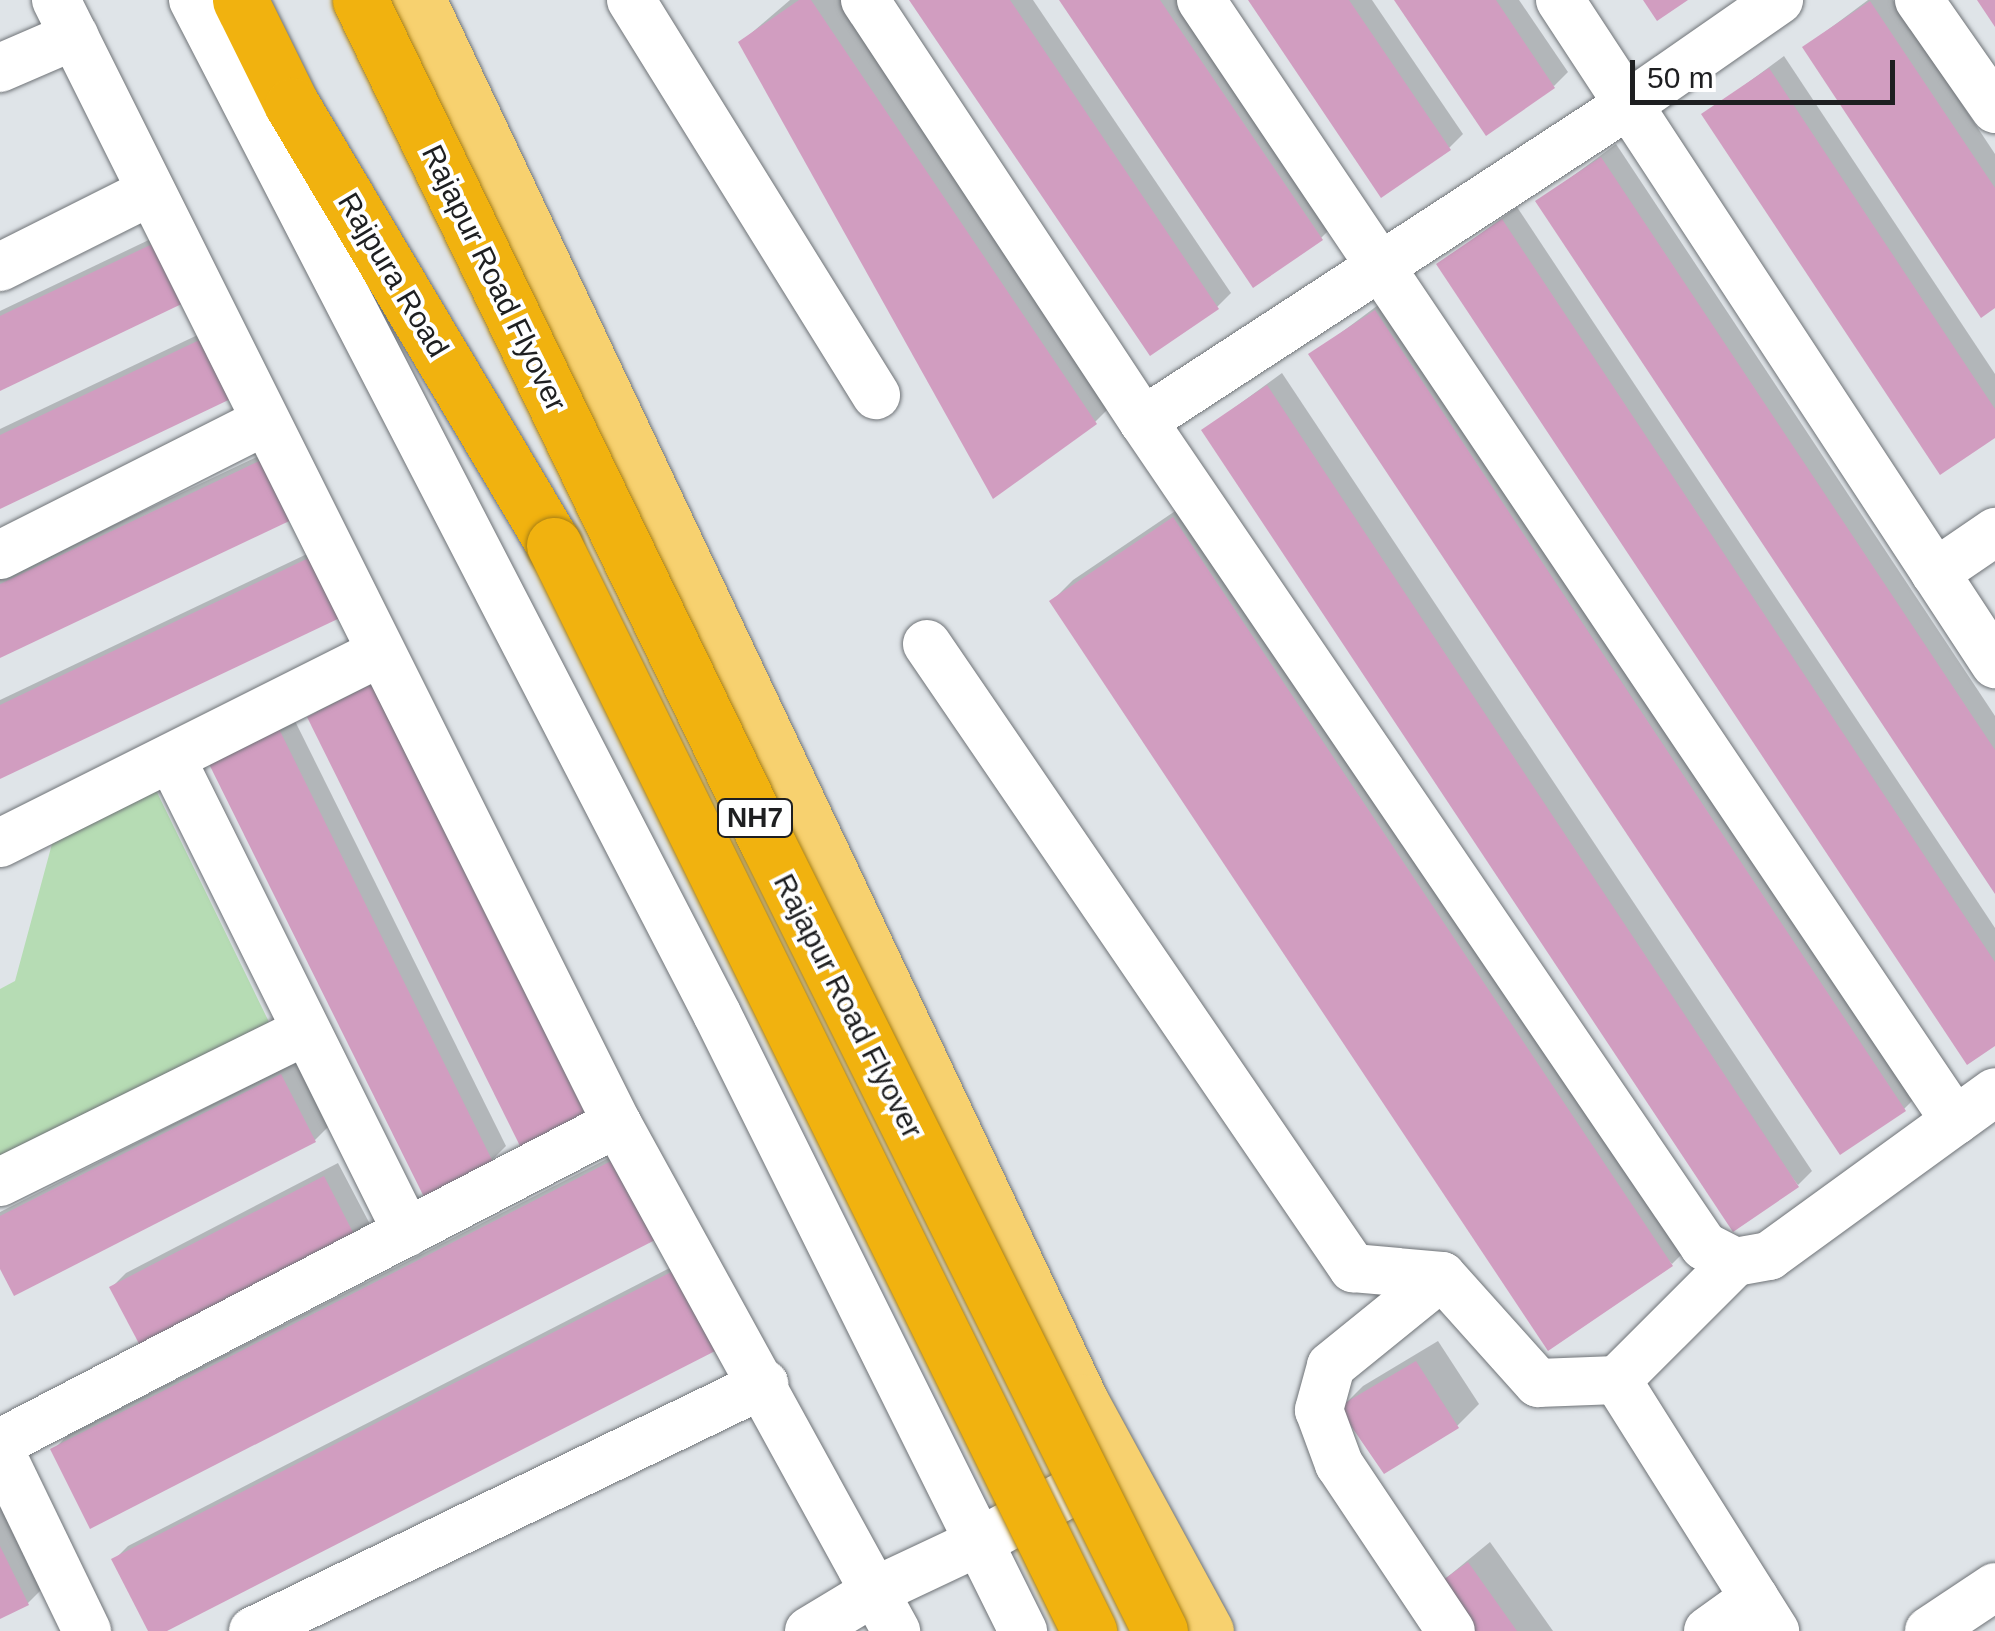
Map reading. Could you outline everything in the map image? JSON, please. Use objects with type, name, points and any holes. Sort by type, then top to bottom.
[{"type":"highway","name":"Rajpura Road","points":[[240,0],[292,106],[554,545]]},
{"type":"highway","name":"Rajapur Road Flyover","points":[[360,0],[759,826],[1160,1631]]},
{"type":"highway","name":"Rajapur Road Flyover","points":[[554,545],[1089,1631]]},
{"type":"main road","points":[[418,0],[1064,1366],[1206,1631]]},
{"type":"street","points":[[193,0],[717,1014],[1023,1631]]},
{"type":"street","points":[[631,0],[876,395]]},
{"type":"street","points":[[865,0],[1143,421],[1704,1246],[1735,1262]]},
{"type":"street","points":[[1201,0],[1954,1120]]},
{"type":"street","points":[[1560,0],[1995,664]]},
{"type":"street","points":[[1143,421],[1628,105],[1779,0]]},
{"type":"street","points":[[1919,0],[1995,109]]},
{"type":"street","points":[[0,68],[65,18],[617,1123],[887,1610]]},
{"type":"street","points":[[0,267],[150,192]]},
{"type":"street","points":[[0,555],[265,421]]},
{"type":"street","points":[[1935,573],[1995,532]]},
{"type":"street","points":[[928,644],[1353,1268],[1442,1276],[1538,1383],[1617,1380],[1735,1262],[1769,1256],[1995,1092]]},
{"type":"street","points":[[0,843],[381,652]]},
{"type":"street","points":[[170,758],[407,1232]]},
{"type":"street","points":[[0,1182],[306,1030]]},
{"type":"street","points":[[0,1443],[617,1123]]},
{"type":"street","points":[[1442,1276],[1330,1366],[1319,1410],[1339,1464],[1451,1631]]},
{"type":"street","points":[[1617,1380],[1765,1614],[1708,1631]]},
{"type":"street","points":[[253,1631],[764,1384]]},
{"type":"street","points":[[0,1451],[72,1626]]},
{"type":"street","points":[[809,1631],[887,1610],[979,1542],[1118,1467]]},
{"type":"street","points":[[1929,1631],[1995,1587]]},
{"type":"green space","points":[[152,782],[269,1022],[0,1159],[0,989],[15,981],[56,829]]},
{"type":"building","points":[[799,0],[811,0],[1097,424],[993,499],[738,42]]},
{"type":"building","points":[[909,0],[1010,0],[1219,309],[1150,356]]},
{"type":"building","points":[[1059,0],[1160,0],[1323,240],[1253,288]]},
{"type":"building","points":[[1248,0],[1349,0],[1451,150],[1381,198]]},
{"type":"building","points":[[1394,0],[1496,0],[1555,88],[1486,136]]},
{"type":"building","points":[[1643,0],[1688,0],[1657,21]]},
{"type":"building","points":[[1977,0],[1995,0],[1995,27]]},
{"type":"building","points":[[1870,1],[1995,188],[1995,308],[1981,318],[1802,47]]},
{"type":"building","points":[[1769,68],[1995,409],[1995,438],[1940,475],[1701,114]]},
{"type":"building","points":[[1601,157],[1995,750],[1995,894],[1535,201]]},
{"type":"building","points":[[1502,219],[1995,962],[1995,1046],[1967,1065],[1436,264]]},
{"type":"building","points":[[163,239],[192,299],[0,391],[0,316]]},
{"type":"building","points":[[1375,310],[1906,1111],[1840,1155],[1308,354]]},
{"type":"building","points":[[212,334],[241,394],[0,509],[0,435]]},
{"type":"building","points":[[1267,385],[1799,1187],[1733,1232],[1201,430]]},
{"type":"building","points":[[274,454],[302,515],[0,658],[0,584]]},
{"type":"building","points":[[1173,517],[1673,1266],[1548,1351],[1049,601]]},
{"type":"building","points":[[315,555],[344,616],[0,779],[0,705]]},
{"type":"building","points":[[376,682],[591,1116],[522,1150],[307,717]]},
{"type":"building","points":[[279,729],[493,1162],[424,1197],[209,764]]},
{"type":"building","points":[[281,1074],[316,1142],[14,1296],[0,1269],[0,1216]]},
{"type":"building","points":[[619,1157],[659,1238],[90,1529],[50,1449]]},
{"type":"building","points":[[324,1176],[359,1244],[145,1355],[109,1287]]},
{"type":"building","points":[[681,1267],[721,1348],[167,1631],[148,1631],[111,1559]]},
{"type":"building","points":[[1416,1361],[1459,1428],[1384,1474],[1338,1407]]},
{"type":"building","points":[[0,1546],[29,1605],[0,1619]]},
{"type":"building","points":[[1468,1562],[1517,1631],[1452,1631],[1425,1593]]}]
